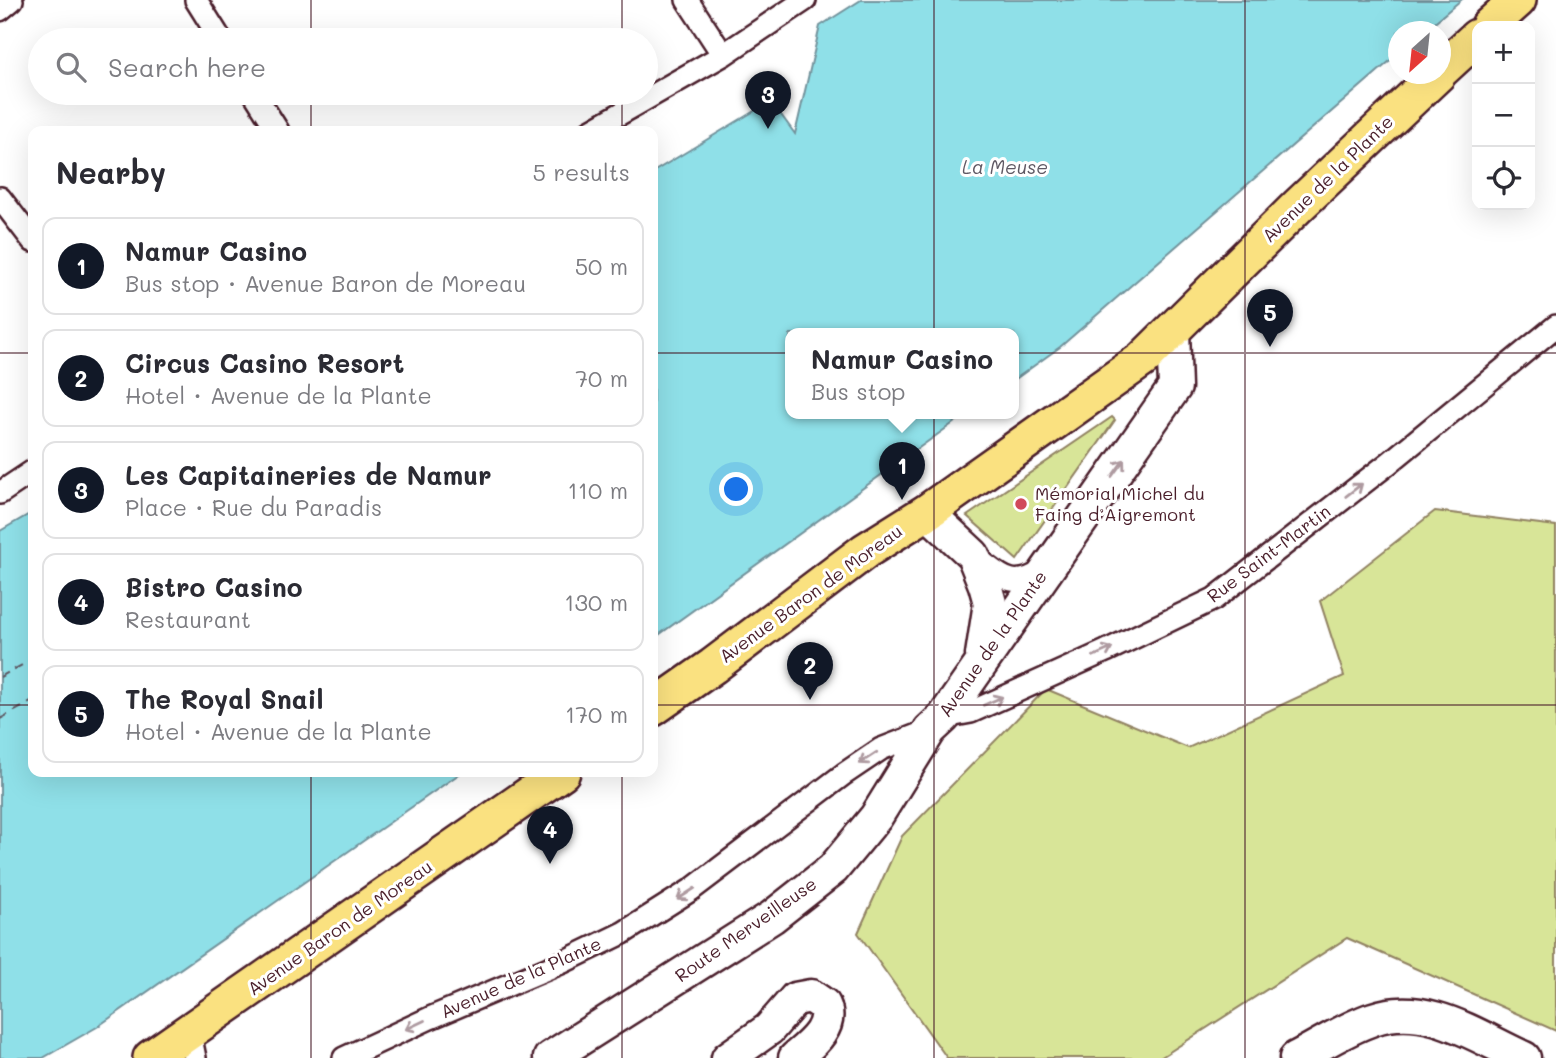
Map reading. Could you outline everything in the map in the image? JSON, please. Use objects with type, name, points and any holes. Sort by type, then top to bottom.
[{"type":"main road","points":[[1495,21],[1518,0]]},
{"type":"main road","name":"Avenue de la Plante","points":[[1451,61],[1472,42]]},
{"type":"main road","name":"Avenue de la Plante","points":[[937,724],[1175,387],[1173,331],[1299,205],[1426,84]]},
{"type":"main road","name":"Avenue Baron de Moreau","points":[[658,704],[864,551],[927,512],[1143,359],[1173,331]]},
{"type":"main road","points":[[1143,359],[1158,381],[1156,416]]},
{"type":"main road","points":[[927,512],[973,555],[990,603],[980,664]]},
{"type":"main road","name":"Route Merveilleuse","points":[[550,1058],[772,917],[833,869],[876,817],[937,724]]},
{"type":"main road","name":"Avenue Baron de Moreau","points":[[152,1058],[193,1045],[555,777]]},
{"type":"main road","points":[[727,1058],[769,1029],[795,999],[811,996],[824,1005],[827,1018],[822,1031],[795,1058]]},
{"type":"main road","points":[[1296,1058],[1373,1018],[1418,1013],[1436,1017],[1524,1058]]},
{"type":"street","points":[[0,10],[12,0]]},
{"type":"street","points":[[196,0],[214,28]]},
{"type":"street","points":[[687,0],[723,55]]},
{"type":"street","points":[[658,92],[723,55],[805,0]]},
{"type":"street","points":[[262,105],[275,126]]},
{"type":"street","points":[[599,126],[636,105]]},
{"type":"street","points":[[0,198],[28,234]]},
{"type":"street","name":"Rue Saint-Martin","points":[[937,724],[971,712],[1214,599],[1389,463],[1556,326]]},
{"type":"street","points":[[0,494],[28,474]]},
{"type":"street","points":[[973,555],[1007,580],[1026,581],[1045,570]]},
{"type":"street","name":"Avenue de la Plante","points":[[344,1058],[623,933],[691,890],[881,749],[937,724]]},
{"type":"green space","points":[[1112,417],[1115,420],[1017,560],[967,516]]},
{"type":"green space","points":[[1435,511],[1556,526],[1556,1031],[1347,938],[1160,1058],[947,1058],[858,933],[902,836],[1046,689],[1188,748],[1344,676],[1320,601]]},
{"type":"water","name":"La Meuse","points":[[861,0],[1461,0],[1436,21],[1388,21],[1388,63],[1060,347],[1019,376],[1019,328],[785,328],[785,419],[959,419],[658,635],[658,169],[771,101],[795,134],[820,26]]},
{"type":"water","points":[[28,515],[28,777],[455,777],[97,1027],[43,1058],[0,1058],[0,531]]},
{"type":"ferry route","points":[[0,677],[28,662]]},
{"type":"ferry route","points":[[0,719],[28,704]]},
{"type":"place","name":"Les Capitaineries de Namur","points":[[768,129]]},
{"type":"place","name":"The Royal Snail","points":[[1270,347]]},
{"type":"place","name":"Namur Casino","points":[[902,500]]},
{"type":"place","name":"Mémorial Michel du Faing d’Aigremont","points":[[1021,504]]},
{"type":"place","name":"Circus Casino Resort","points":[[810,700]]},
{"type":"place","name":"Bistro Casino","points":[[550,864]]}]
